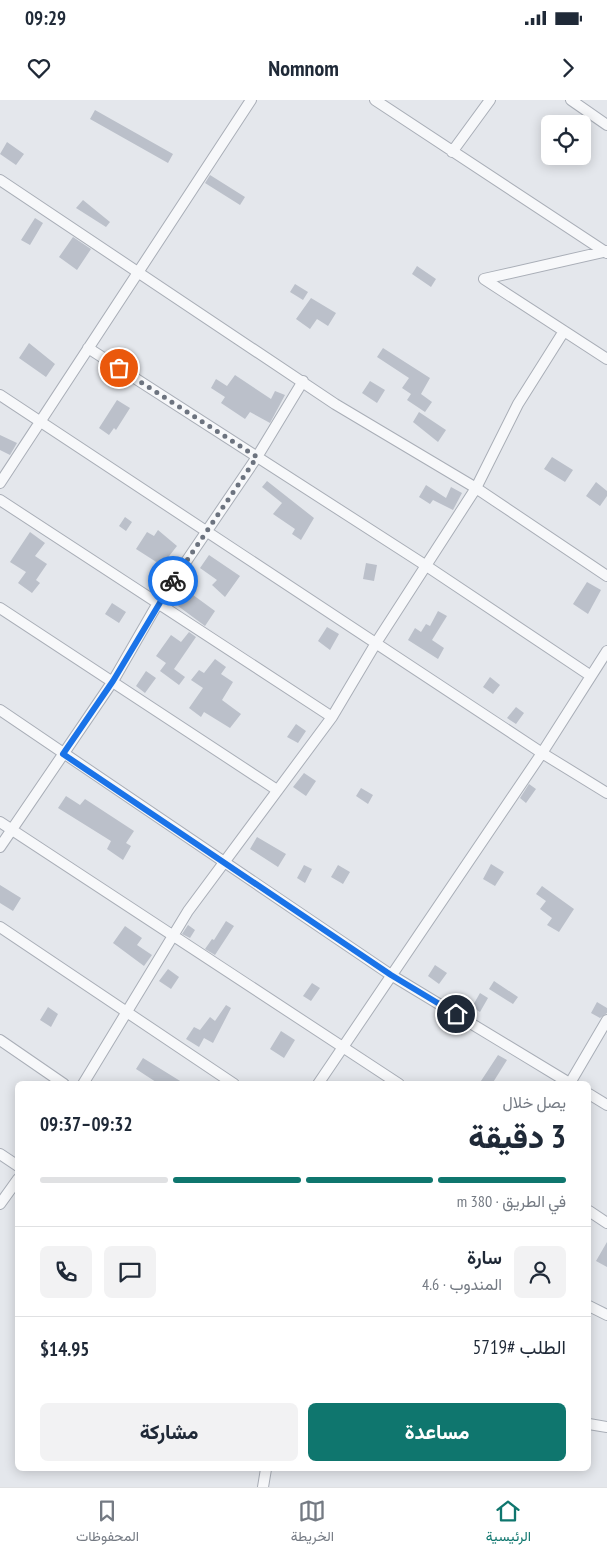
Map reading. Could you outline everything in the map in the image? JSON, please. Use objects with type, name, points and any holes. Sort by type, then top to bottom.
[{"type":"street","points":[[0,483],[251,100]]},
{"type":"street","points":[[375,100],[606,252]]},
{"type":"street","points":[[452,152],[490,100]]},
{"type":"street","points":[[571,100],[607,125]]},
{"type":"street","points":[[0,180],[335,404],[476,488],[607,576]]},
{"type":"street","points":[[606,252],[484,279],[607,359]]},
{"type":"street","points":[[85,1081],[172,935],[332,717],[376,643],[476,488],[518,404],[564,331]]},
{"type":"street","points":[[88,348],[591,676]]},
{"type":"street","points":[[0,847],[113,681],[158,603],[257,457],[303,381]]},
{"type":"street","points":[[0,395],[542,753],[607,793]]},
{"type":"street","points":[[0,500],[332,717]]},
{"type":"street","points":[[0,608],[277,790]]},
{"type":"street","points":[[320,1081],[542,753],[607,651]]},
{"type":"street","points":[[0,710],[391,975],[568,1081]]},
{"type":"street","points":[[0,822],[395,1081]]},
{"type":"street","points":[[0,927],[230,1081]]},
{"type":"street","points":[[572,1081],[607,1020]]},
{"type":"street","points":[[0,1040],[60,1081]]},
{"type":"street","points":[[591,1095],[607,1105]]},
{"type":"street","points":[[0,1154],[15,1164]]},
{"type":"street","points":[[0,1204],[15,1183]]},
{"type":"street","points":[[591,1212],[607,1222]]},
{"type":"street","points":[[591,1307],[607,1316]]},
{"type":"street","points":[[591,1424],[607,1427]]},
{"type":"street","points":[[262,1487],[266,1471]]},
{"type":"building","points":[[95,110],[173,154],[168,163],[90,119]]},
{"type":"building","points":[[7,142],[24,154],[16,165],[0,154]]},
{"type":"building","points":[[210,175],[245,197],[240,205],[205,183]]},
{"type":"building","points":[[83,200],[110,222],[106,227],[76,208]]},
{"type":"building","points":[[35,218],[43,223],[30,245],[21,240]]},
{"type":"building","points":[[73,237],[91,249],[77,270],[59,257]]},
{"type":"building","points":[[417,266],[436,279],[431,287],[412,274]]},
{"type":"building","points":[[295,284],[308,292],[303,300],[290,292]]},
{"type":"building","points":[[311,298],[336,313],[328,326],[317,319],[310,329],[296,319]]},
{"type":"building","points":[[29,343],[55,364],[46,377],[19,358]]},
{"type":"building","points":[[383,348],[430,378],[421,394],[432,402],[425,412],[407,400],[411,394],[402,388],[409,378],[377,357]]},
{"type":"building","points":[[235,375],[271,399],[275,391],[285,395],[270,423],[250,412],[245,419],[221,403],[225,397],[211,388],[216,379],[227,386]]},
{"type":"building","points":[[370,381],[385,390],[377,403],[362,393]]},
{"type":"building","points":[[117,400],[130,408],[116,430],[114,428],[109,435],[99,428]]},
{"type":"building","points":[[419,412],[446,430],[438,442],[413,422]]},
{"type":"building","points":[[0,435],[17,443],[10,455],[0,450]]},
{"type":"building","points":[[552,457],[573,470],[565,482],[544,469]]},
{"type":"building","points":[[267,481],[314,518],[301,540],[292,534],[295,529],[273,514],[282,503],[262,487]]},
{"type":"building","points":[[596,482],[607,491],[607,496],[600,506],[586,496]]},
{"type":"building","points":[[426,485],[446,498],[451,487],[462,493],[453,510],[433,500],[430,504],[419,497]]},
{"type":"building","points":[[125,517],[132,522],[126,531],[119,526]]},
{"type":"building","points":[[158,530],[177,546],[166,560],[175,565],[167,577],[157,570],[161,565],[136,549],[147,532],[154,536]]},
{"type":"building","points":[[30,532],[45,543],[35,556],[47,564],[36,580],[40,583],[32,593],[18,583],[26,572],[10,562]]},
{"type":"building","points":[[209,555],[240,576],[225,597],[212,585],[217,580],[200,568]]},
{"type":"building","points":[[366,563],[377,565],[374,581],[363,579]]},
{"type":"building","points":[[587,582],[601,590],[588,614],[573,604]]},
{"type":"building","points":[[189,592],[215,611],[205,626],[178,606]]},
{"type":"building","points":[[112,603],[126,612],[119,623],[105,614]]},
{"type":"building","points":[[438,611],[447,616],[432,640],[444,648],[438,659],[408,640],[415,628],[421,632],[426,624],[430,626]]},
{"type":"building","points":[[327,627],[339,634],[330,650],[318,641]]},
{"type":"building","points":[[189,632],[196,637],[174,669],[185,677],[179,685],[160,671],[166,663],[156,656],[171,635],[181,642]]},
{"type":"building","points":[[215,659],[226,667],[221,674],[233,682],[222,700],[241,714],[230,728],[204,712],[201,717],[189,708],[203,688],[191,680],[199,670],[204,673]]},
{"type":"building","points":[[146,671],[156,678],[145,693],[136,686]]},
{"type":"building","points":[[490,677],[500,685],[493,694],[483,687]]},
{"type":"building","points":[[516,707],[524,713],[516,724],[507,718]]},
{"type":"building","points":[[296,724],[306,731],[298,743],[287,737]]},
{"type":"building","points":[[304,773],[316,781],[306,796],[293,787]]},
{"type":"building","points":[[529,784],[536,789],[526,803],[520,798]]},
{"type":"building","points":[[361,788],[373,795],[368,804],[356,796]]},
{"type":"building","points":[[66,796],[80,805],[85,799],[134,831],[126,843],[131,846],[123,860],[107,849],[111,841],[58,808]]},
{"type":"building","points":[[257,837],[286,854],[278,867],[250,849]]},
{"type":"building","points":[[491,864],[504,872],[495,886],[483,879]]},
{"type":"building","points":[[304,865],[312,869],[305,883],[297,878]]},
{"type":"building","points":[[338,865],[350,872],[343,884],[331,877]]},
{"type":"building","points":[[0,885],[21,898],[13,911],[0,903]]},
{"type":"building","points":[[542,886],[574,909],[559,932],[547,925],[552,918],[540,909],[546,901],[536,894]]},
{"type":"building","points":[[226,921],[234,926],[215,955],[205,949],[212,939],[214,940]]},
{"type":"building","points":[[188,925],[195,930],[190,938],[182,934]]},
{"type":"building","points":[[125,926],[142,938],[137,945],[152,955],[144,966],[113,943]]},
{"type":"building","points":[[435,965],[447,973],[439,984],[428,976]]},
{"type":"building","points":[[168,969],[179,977],[171,989],[159,981]]},
{"type":"building","points":[[494,981],[518,997],[513,1004],[489,989]]},
{"type":"building","points":[[312,983],[320,988],[311,1001],[303,996]]},
{"type":"building","points":[[480,993],[488,998],[480,1012],[472,1007]]},
{"type":"building","points":[[597,1002],[607,1008],[607,1013],[600,1018],[591,1013]]},
{"type":"building","points":[[226,1005],[231,1008],[213,1043],[204,1038],[199,1047],[186,1039],[194,1027],[200,1030],[210,1017],[215,1021]]},
{"type":"building","points":[[48,1007],[58,1014],[51,1027],[40,1020]]},
{"type":"building","points":[[281,1031],[295,1040],[284,1058],[270,1049]]},
{"type":"building","points":[[498,1055],[507,1060],[494,1081],[481,1081]]},
{"type":"building","points":[[143,1058],[180,1081],[154,1081],[136,1069]]},
{"type":"building","points":[[607,1242],[607,1267],[596,1261]]},
{"type":"way so far","points":[[119,368],[257,457],[173,581]]},
{"type":"route","points":[[173,581],[158,603],[113,681],[63,754],[391,975],[456,1014]]}]
